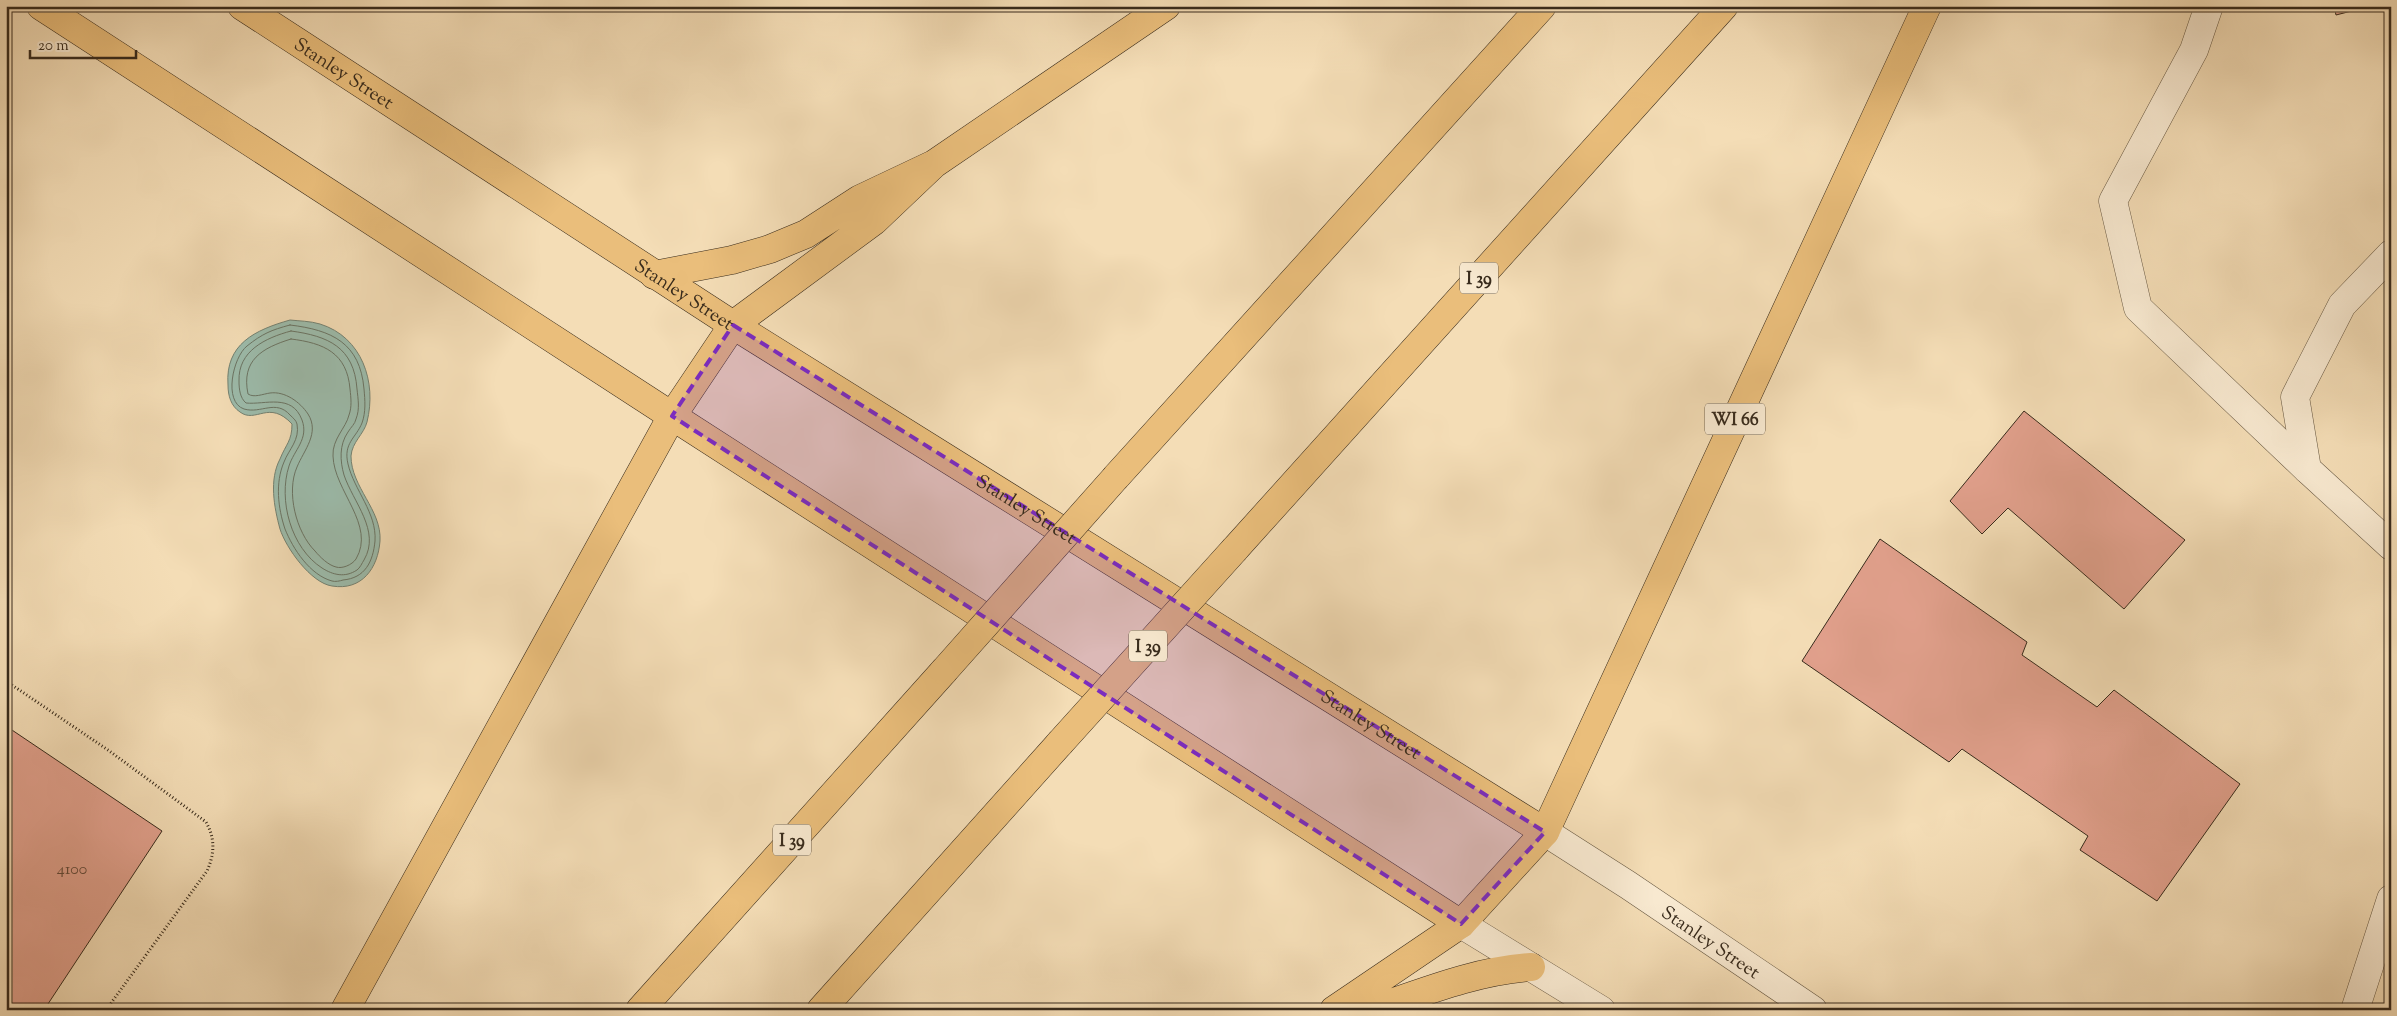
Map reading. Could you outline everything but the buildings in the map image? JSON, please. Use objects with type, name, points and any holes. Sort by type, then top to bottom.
[{"type":"main road","points":[[41,6],[672,416],[1461,924]]},
{"type":"main road","name":"Stanley Street","points":[[242,6],[654,275],[1545,832]]},
{"type":"main road","points":[[654,275],[732,260],[770,249],[806,234],[860,199],[934,164],[1166,6]]},
{"type":"main road","name":"I 39","points":[[640,1010],[1116,477],[1542,6]]},
{"type":"main road","name":"I 39","points":[[821,1010],[1724,6]]},
{"type":"main road","name":"WI 66","points":[[1545,832],[1927,6]]},
{"type":"main road","points":[[345,1010],[672,416],[733,325],[874,221],[934,164]]},
{"type":"main road","points":[[1334,1010],[1461,924],[1545,832]]},
{"type":"main road","points":[[1371,1010],[1473,975],[1500,969],[1531,967]]},
{"type":"street","points":[[2208,6],[2194,50],[2113,202],[2138,308],[2391,546]]},
{"type":"street","points":[[2307,469],[2295,397],[2342,305],[2391,254]]},
{"type":"street","name":"Stanley Street","points":[[1545,832],[1628,885],[1813,1010]]},
{"type":"street","points":[[2355,1010],[2391,899]]},
{"type":"street","points":[[1461,924],[1601,1010]]},
{"type":"path","points":[[6,681],[108,750],[199,816],[206,822],[211,831],[213,853],[207,871],[106,1010]]},
{"type":"highlighted area","points":[[733,325],[1545,832],[1461,924],[672,416]]},
{"type":"water","points":[[290,320],[316,323],[334,330],[356,350],[368,377],[370,407],[367,422],[354,446],[351,456],[356,478],[376,519],[379,530],[379,551],[372,568],[366,576],[352,585],[343,587],[324,583],[308,572],[288,546],[280,529],[274,503],[275,476],[282,454],[290,439],[292,424],[276,413],[246,415],[234,407],[229,397],[228,371],[237,349],[254,334]]}]
